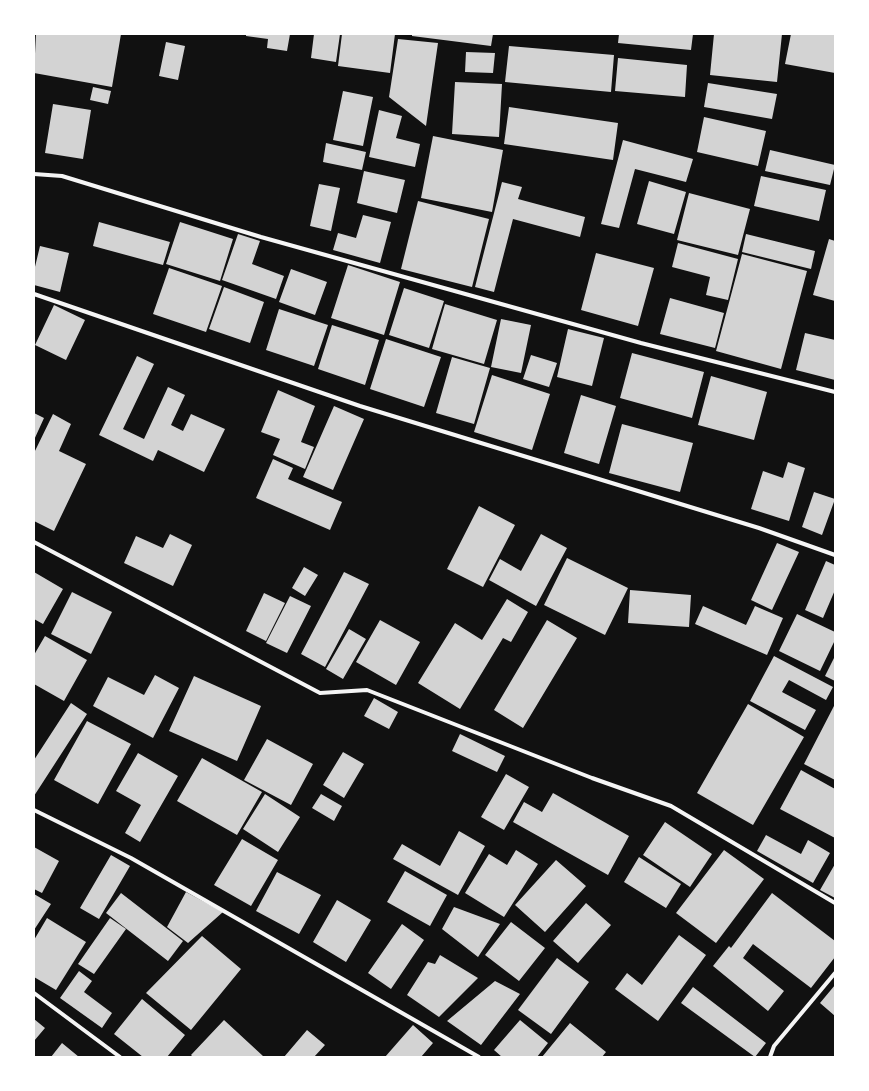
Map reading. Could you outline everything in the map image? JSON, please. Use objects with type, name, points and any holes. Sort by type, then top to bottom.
[{"type":"street","points":[[34,174],[62,176],[284,244],[641,343],[835,392]]},
{"type":"street","points":[[34,294],[360,406],[759,528],[835,555]]},
{"type":"street","points":[[34,542],[320,693],[367,690],[562,767],[671,806],[835,903]]},
{"type":"street","points":[[34,810],[131,858],[479,1057]]},
{"type":"street","points":[[770,1057],[774,1046],[835,973]]},
{"type":"street","points":[[34,993],[120,1057]]},
{"type":"building","points":[[36,34],[121,34],[112,87],[34,73]]},
{"type":"building","points":[[246,34],[290,34],[287,51],[267,48],[268,39],[246,36]]},
{"type":"building","points":[[314,34],[340,34],[336,62],[311,58]]},
{"type":"building","points":[[342,34],[395,34],[390,73],[338,66]]},
{"type":"building","points":[[412,34],[493,34],[491,46],[412,36]]},
{"type":"building","points":[[619,34],[693,34],[691,50],[618,43]]},
{"type":"building","points":[[714,34],[782,34],[777,82],[710,75]]},
{"type":"building","points":[[791,34],[835,34],[835,73],[785,64]]},
{"type":"building","points":[[398,39],[438,43],[426,126],[389,97]]},
{"type":"building","points":[[166,42],[185,46],[178,80],[159,76]]},
{"type":"building","points":[[509,46],[614,55],[611,92],[505,82]]},
{"type":"building","points":[[466,52],[495,53],[493,73],[465,72]]},
{"type":"building","points":[[618,58],[687,65],[685,97],[615,91]]},
{"type":"building","points":[[455,82],[502,84],[499,137],[452,134]]},
{"type":"building","points":[[708,83],[777,94],[772,119],[704,107]]},
{"type":"building","points":[[93,87],[111,91],[108,104],[90,100]]},
{"type":"building","points":[[343,91],[373,97],[363,146],[333,140]]},
{"type":"building","points":[[53,104],[91,110],[83,159],[45,153]]},
{"type":"building","points":[[509,107],[618,123],[613,160],[504,144]]},
{"type":"building","points":[[379,110],[402,116],[396,138],[420,144],[415,167],[369,157]]},
{"type":"building","points":[[704,117],[766,131],[758,166],[697,152]]},
{"type":"building","points":[[433,136],[503,150],[492,212],[421,198]]},
{"type":"building","points":[[623,140],[693,159],[686,182],[635,169],[619,228],[601,224]]},
{"type":"building","points":[[326,143],[366,152],[362,170],[323,162]]},
{"type":"building","points":[[770,150],[835,165],[830,185],[765,171]]},
{"type":"building","points":[[364,171],[405,180],[397,213],[357,203]]},
{"type":"building","points":[[761,176],[826,190],[819,221],[754,206]]},
{"type":"building","points":[[649,181],[686,192],[674,234],[637,224]]},
{"type":"building","points":[[502,182],[522,187],[518,199],[585,217],[580,237],[513,219],[494,292],[475,287]]},
{"type":"building","points":[[319,184],[340,188],[331,231],[310,226]]},
{"type":"building","points":[[689,193],[750,209],[738,255],[677,240]]},
{"type":"building","points":[[418,201],[489,219],[472,287],[401,269]]},
{"type":"building","points":[[363,215],[391,222],[380,263],[333,250],[338,233],[356,238]]},
{"type":"building","points":[[99,222],[170,242],[163,265],[93,246]]},
{"type":"building","points":[[180,222],[233,239],[220,281],[166,264]]},
{"type":"building","points":[[238,234],[260,241],[252,264],[284,276],[276,299],[222,280]]},
{"type":"building","points":[[746,234],[815,251],[811,269],[742,252]]},
{"type":"building","points":[[829,239],[835,241],[835,301],[813,295]]},
{"type":"building","points":[[678,243],[738,259],[728,300],[706,295],[710,277],[672,267]]},
{"type":"building","points":[[40,246],[69,253],[60,292],[34,285],[34,271]]},
{"type":"building","points":[[596,253],[654,268],[638,326],[581,310]]},
{"type":"building","points":[[742,254],[807,271],[781,369],[716,351]]},
{"type":"building","points":[[348,265],[400,282],[384,335],[331,318]]},
{"type":"building","points":[[169,268],[222,286],[206,332],[153,314]]},
{"type":"building","points":[[291,269],[327,282],[315,315],[279,302]]},
{"type":"building","points":[[224,287],[264,302],[250,343],[209,329]]},
{"type":"building","points":[[404,288],[444,301],[429,348],[389,335]]},
{"type":"building","points":[[670,298],[724,313],[715,348],[660,334]]},
{"type":"building","points":[[445,304],[497,320],[484,364],[432,349]]},
{"type":"building","points":[[54,305],[85,320],[66,360],[35,345]]},
{"type":"building","points":[[279,309],[328,325],[314,366],[266,350]]},
{"type":"building","points":[[501,319],[531,325],[521,373],[491,367]]},
{"type":"building","points":[[332,325],[379,340],[365,385],[318,369]]},
{"type":"building","points":[[568,329],[604,338],[592,386],[557,377]]},
{"type":"building","points":[[805,333],[835,340],[835,380],[796,370]]},
{"type":"building","points":[[386,339],[441,357],[424,407],[370,389]]},
{"type":"building","points":[[632,353],[704,372],[692,418],[620,398]]},
{"type":"building","points":[[531,355],[557,363],[549,387],[523,379]]},
{"type":"building","points":[[137,356],[154,364],[123,429],[144,439],[168,387],[185,395],[171,425],[183,431],[191,414],[225,429],[204,472],[158,450],[153,461],[99,435]]},
{"type":"building","points":[[452,357],[490,368],[474,424],[436,413]]},
{"type":"building","points":[[492,375],[550,394],[532,450],[474,432]]},
{"type":"building","points":[[711,376],[767,392],[754,440],[698,425]]},
{"type":"building","points":[[278,390],[315,406],[301,442],[314,447],[305,469],[273,455],[280,439],[261,432]]},
{"type":"building","points":[[581,395],[616,406],[599,464],[564,453]]},
{"type":"building","points":[[334,406],[364,419],[333,490],[303,477]]},
{"type":"building","points":[[34,413],[44,418],[34,440]]},
{"type":"building","points":[[53,414],[71,424],[59,451],[86,464],[54,531],[34,521],[34,453]]},
{"type":"building","points":[[622,424],[693,443],[680,492],[609,473]]},
{"type":"building","points":[[273,459],[293,468],[288,479],[342,502],[330,530],[256,498]]},
{"type":"building","points":[[788,462],[805,468],[789,521],[751,509],[763,471],[783,478]]},
{"type":"building","points":[[814,492],[835,499],[822,535],[802,527]]},
{"type":"building","points":[[479,506],[515,525],[483,587],[447,569]]},
{"type":"building","points":[[170,534],[192,545],[173,586],[124,563],[136,536],[163,548]]},
{"type":"building","points":[[541,534],[567,548],[536,606],[489,580],[500,559],[521,571]]},
{"type":"building","points":[[777,543],[799,552],[772,610],[751,600]]},
{"type":"building","points":[[567,558],[628,588],[605,635],[544,605]]},
{"type":"building","points":[[826,561],[835,565],[835,590],[823,618],[805,610]]},
{"type":"building","points":[[304,567],[318,575],[305,596],[292,588]]},
{"type":"building","points":[[34,572],[63,589],[43,624],[34,619]]},
{"type":"building","points":[[344,572],[369,584],[325,667],[301,654]]},
{"type":"building","points":[[630,590],[691,595],[689,627],[628,623]]},
{"type":"building","points":[[72,592],[112,612],[91,654],[51,634]]},
{"type":"building","points":[[264,593],[285,603],[266,641],[246,631]]},
{"type":"building","points":[[290,596],[311,606],[287,653],[266,643]]},
{"type":"building","points":[[507,599],[528,612],[511,642],[503,638],[460,709],[418,683],[455,623],[482,640]]},
{"type":"building","points":[[703,606],[746,625],[755,606],[783,618],[767,655],[695,624]]},
{"type":"building","points":[[797,614],[835,632],[835,640],[820,671],[779,651]]},
{"type":"building","points":[[380,620],[420,642],[396,685],[356,662]]},
{"type":"building","points":[[547,620],[577,638],[523,728],[494,710]]},
{"type":"building","points":[[349,629],[366,639],[343,679],[326,669]]},
{"type":"building","points":[[45,636],[87,660],[64,701],[34,684],[34,655]]},
{"type":"building","points":[[774,656],[833,687],[826,700],[789,680],[782,692],[816,710],[805,730],[750,701]]},
{"type":"building","points":[[835,658],[835,681],[825,676]]},
{"type":"building","points":[[155,675],[179,688],[153,738],[93,706],[108,677],[144,695]]},
{"type":"building","points":[[194,676],[261,706],[237,761],[169,731]]},
{"type":"building","points":[[374,698],[398,712],[389,729],[364,716]]},
{"type":"building","points":[[71,703],[87,714],[34,796],[34,760]]},
{"type":"building","points":[[748,704],[804,737],[753,825],[697,793]]},
{"type":"building","points":[[835,704],[835,780],[804,764]]},
{"type":"building","points":[[87,721],[131,744],[98,804],[54,780]]},
{"type":"building","points":[[460,734],[505,756],[497,772],[452,751]]},
{"type":"building","points":[[267,739],[313,764],[291,805],[244,780]]},
{"type":"building","points":[[343,752],[364,764],[344,798],[323,785]]},
{"type":"building","points":[[138,753],[178,776],[140,842],[125,833],[141,805],[116,791]]},
{"type":"building","points":[[202,758],[262,792],[237,835],[177,801]]},
{"type":"building","points":[[801,770],[835,789],[835,838],[780,809]]},
{"type":"building","points":[[506,774],[529,787],[504,830],[481,817]]},
{"type":"building","points":[[553,793],[629,836],[608,875],[513,822],[524,802],[542,812]]},
{"type":"building","points":[[265,794],[300,817],[278,852],[243,829]]},
{"type":"building","points":[[321,794],[342,806],[334,821],[312,808]]},
{"type":"building","points":[[665,822],[712,854],[690,887],[643,855]]},
{"type":"building","points":[[459,831],[485,846],[458,895],[393,859],[402,844],[440,866]]},
{"type":"building","points":[[766,835],[801,854],[808,840],[830,853],[813,883],[757,851]]},
{"type":"building","points":[[242,839],[278,860],[251,906],[214,885]]},
{"type":"building","points":[[34,847],[59,861],[42,893],[34,889]]},
{"type":"building","points":[[516,850],[538,864],[504,917],[465,893],[489,854],[507,865]]},
{"type":"building","points":[[724,850],[764,879],[716,943],[676,913]]},
{"type":"building","points":[[111,855],[130,866],[99,919],[80,908]]},
{"type":"building","points":[[639,857],[681,884],[666,908],[624,882]]},
{"type":"building","points":[[556,860],[586,886],[545,932],[515,905]]},
{"type":"building","points":[[835,864],[835,898],[820,890]]},
{"type":"building","points":[[405,871],[447,895],[430,926],[387,902]]},
{"type":"building","points":[[277,872],[321,895],[299,934],[256,911]]},
{"type":"building","points":[[186,892],[223,912],[188,943],[167,927]]},
{"type":"building","points":[[121,893],[183,941],[168,961],[106,913]]},
{"type":"building","points":[[772,893],[835,941],[835,957],[811,988],[753,944],[743,958],[784,991],[768,1011],[713,966],[729,946],[731,948]]},
{"type":"building","points":[[34,894],[51,904],[34,930]]},
{"type":"building","points":[[337,900],[371,920],[346,962],[313,942]]},
{"type":"building","points":[[586,903],[611,925],[578,963],[553,941]]},
{"type":"building","points":[[454,907],[500,924],[478,957],[442,929]]},
{"type":"building","points":[[47,918],[86,942],[56,990],[34,977],[34,940]]},
{"type":"building","points":[[110,918],[126,929],[94,974],[78,964]]},
{"type":"building","points":[[511,922],[545,948],[519,981],[485,955]]},
{"type":"building","points":[[402,924],[424,940],[391,989],[368,973]]},
{"type":"building","points":[[679,935],[706,955],[658,1021],[615,989],[627,973],[642,985]]},
{"type":"building","points":[[202,936],[241,969],[191,1030],[146,993]]},
{"type":"building","points":[[440,955],[478,978],[439,1017],[407,995],[428,962],[435,964]]},
{"type":"building","points":[[557,958],[589,982],[551,1034],[518,1010]]},
{"type":"building","points":[[79,971],[92,981],[84,992],[112,1013],[102,1028],[60,998]]},
{"type":"building","points":[[495,981],[520,994],[481,1045],[447,1021]]},
{"type":"building","points":[[835,985],[835,1016],[820,1003]]},
{"type":"building","points":[[693,987],[766,1043],[755,1057],[681,1003]]},
{"type":"building","points":[[142,999],[185,1035],[167,1057],[143,1057],[114,1034]]},
{"type":"building","points":[[34,1019],[45,1028],[34,1041]]},
{"type":"building","points":[[224,1020],[263,1056],[193,1057],[191,1055]]},
{"type":"building","points":[[520,1020],[548,1043],[537,1057],[502,1057],[494,1050]]},
{"type":"building","points":[[570,1023],[606,1052],[602,1057],[542,1057]]},
{"type":"building","points":[[413,1025],[433,1043],[421,1057],[385,1057]]},
{"type":"building","points":[[307,1030],[325,1045],[314,1057],[284,1057]]},
{"type":"building","points":[[62,1043],[79,1057],[51,1057]]}]
